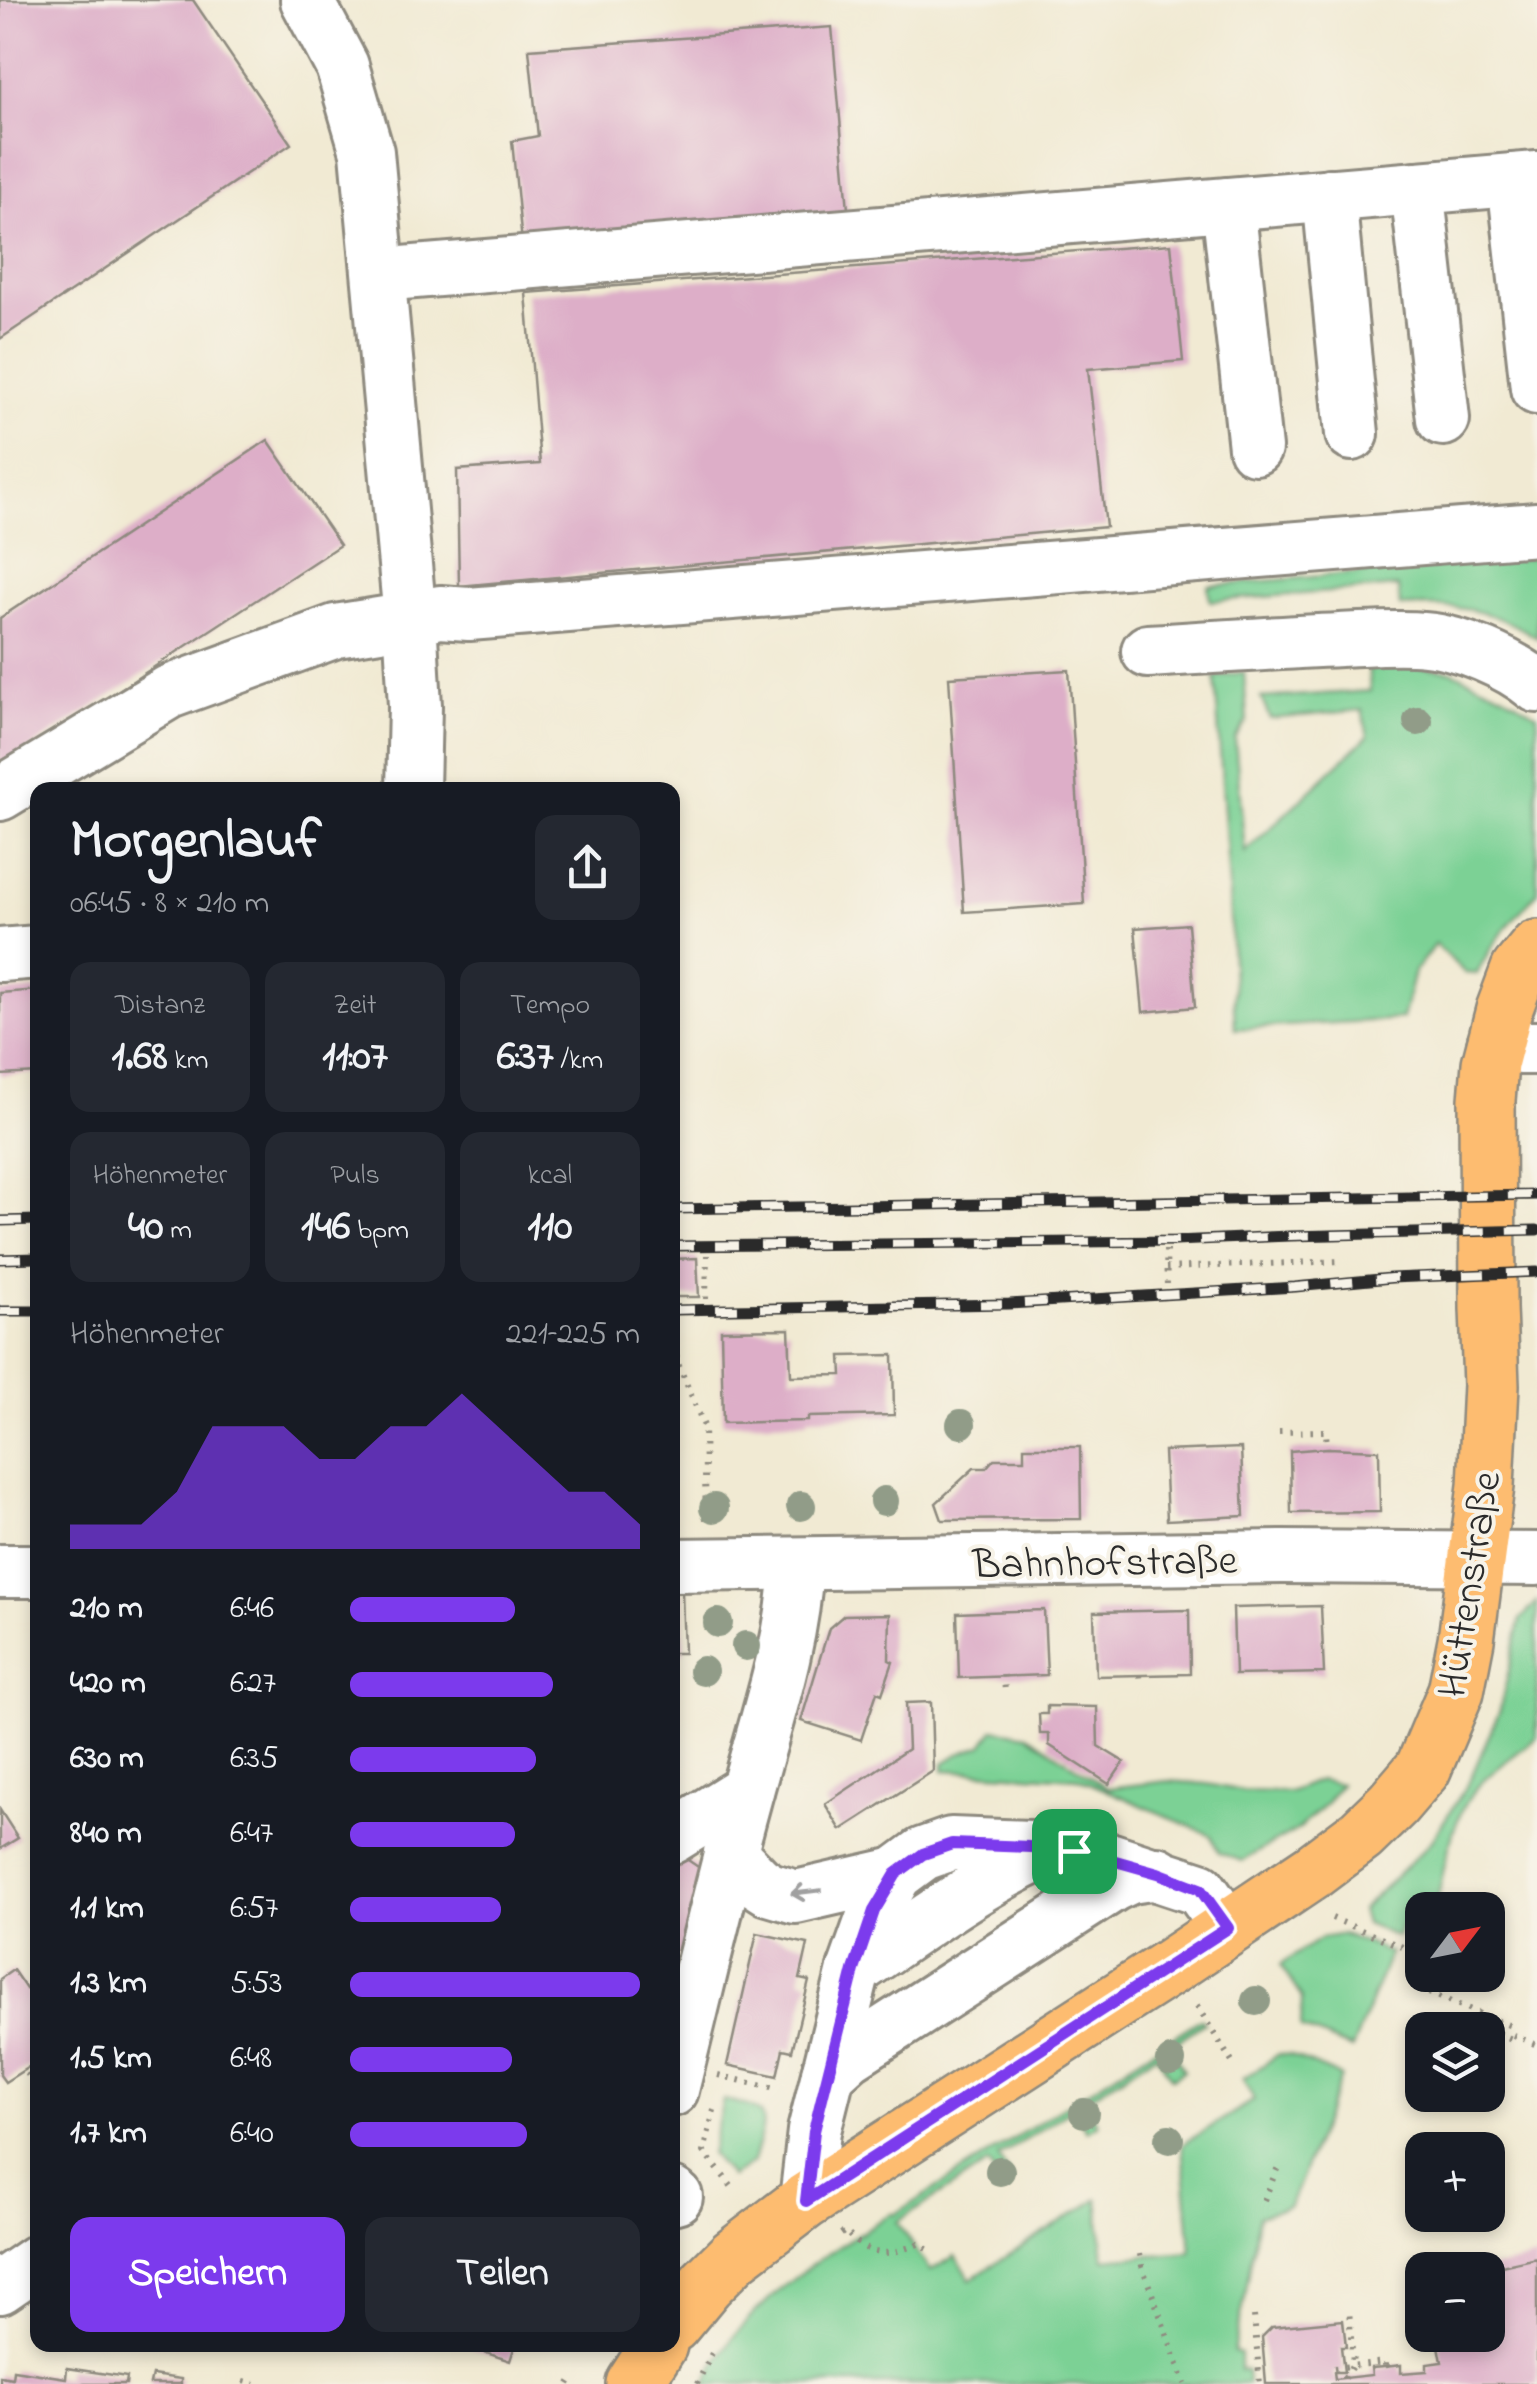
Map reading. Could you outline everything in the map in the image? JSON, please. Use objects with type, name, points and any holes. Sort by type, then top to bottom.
[{"type":"main road","name":"Hüttenstraße","points":[[680,2328],[706,2284],[734,2256],[817,2222],[1313,1871],[1361,1835],[1422,1769],[1456,1691],[1490,1442],[1487,1100],[1515,1046],[1519,970],[1537,948]]},
{"type":"street","points":[[307,0],[342,66],[367,152],[410,620],[415,706],[413,782]]},
{"type":"street","points":[[378,275],[1526,179],[1537,388]]},
{"type":"street","points":[[1417,188],[1443,419]]},
{"type":"street","points":[[1329,195],[1352,434]]},
{"type":"street","points":[[1228,204],[1255,448]]},
{"type":"street","points":[[0,794],[169,692],[336,631],[440,612],[489,612],[1531,518]]},
{"type":"street","points":[[1148,651],[1427,639],[1464,648],[1523,674],[1537,686]]},
{"type":"street","points":[[0,955],[30,953]]},
{"type":"street","name":"Bahnhofstraße","points":[[689,1546],[798,1564],[1282,1557],[1537,1559]]},
{"type":"street","points":[[689,2084],[730,1852],[786,1652],[798,1564]]},
{"type":"street","points":[[0,1571],[30,1571]]},
{"type":"street","points":[[680,1832],[747,1790]]},
{"type":"street","points":[[817,2222],[814,2131],[819,2066],[874,1911],[896,1874],[923,1854],[952,1844],[1056,1848],[1135,1866],[1200,1889],[1228,1928]]},
{"type":"street","points":[[854,1970],[976,1890],[1056,1848]]},
{"type":"street","points":[[730,1852],[758,1882],[796,1897],[896,1874]]},
{"type":"street","points":[[819,2066],[849,2055],[1130,1877],[1135,1866]]},
{"type":"street","points":[[0,2287],[30,2266]]},
{"type":"path","points":[[1166,1250],[1167,1287]]},
{"type":"path","points":[[706,1300],[707,1256]]},
{"type":"path","points":[[1166,1268],[1342,1261]]},
{"type":"path","points":[[694,1276],[706,1276]]},
{"type":"path","points":[[680,1367],[704,1426],[689,1546]]},
{"type":"path","points":[[1279,1432],[1326,1431],[1327,1448]]},
{"type":"path","points":[[1004,1675],[1005,1693]]},
{"type":"path","points":[[1140,1675],[1142,1684]]},
{"type":"path","points":[[1332,1918],[1405,1949]]},
{"type":"path","points":[[1427,1992],[1537,2045]]},
{"type":"path","points":[[1197,2006],[1232,2062]]},
{"type":"path","points":[[1505,2032],[1514,2034]]},
{"type":"path","points":[[732,2187],[704,2152],[689,2084],[819,2066]]},
{"type":"path","points":[[26,2073],[30,2079]]},
{"type":"path","points":[[1264,2200],[1278,2167]]},
{"type":"path","points":[[817,2222],[844,2232],[866,2250],[882,2254],[918,2244],[929,2250]]},
{"type":"path","points":[[1140,2254],[1184,2384]]},
{"type":"path","points":[[1344,2378],[1354,2365],[1349,2309]]},
{"type":"path","points":[[1254,2316],[1260,2384]]},
{"type":"path","points":[[662,2358],[696,2384]]},
{"type":"path","points":[[1334,2368],[1384,2362],[1385,2367]]},
{"type":"path","points":[[244,2381],[254,2384]]},
{"type":"green space","points":[[1537,557],[1537,638],[1504,620],[1471,610],[1400,607],[1398,587],[1210,601],[1208,586]]},
{"type":"green space","points":[[1368,659],[1451,671],[1537,714],[1537,893],[1496,941],[1477,974],[1465,973],[1435,944],[1414,972],[1402,1019],[1235,1029],[1215,677],[1244,672],[1247,721],[1235,739],[1245,852],[1368,736],[1362,710],[1270,719],[1261,698],[1370,691]]},
{"type":"green space","points":[[1537,1602],[1537,1737],[1488,1777],[1462,1810],[1439,1892],[1405,1892],[1405,1916],[1397,1937],[1365,1924],[1361,1910],[1430,1843],[1469,1782],[1500,1710],[1520,1620]]},
{"type":"green space","points":[[994,1729],[1028,1735],[1108,1788],[1168,1781],[1242,1791],[1289,1792],[1319,1780],[1340,1784],[1300,1828],[1242,1861],[1219,1853],[1211,1836],[1204,1832],[1078,1778],[944,1770],[944,1763],[983,1745]]},
{"type":"green space","points":[[1343,1934],[1390,1953],[1352,2049],[1301,2028],[1302,1998],[1280,1965],[1321,1938]]},
{"type":"green space","points":[[1201,2019],[1204,2023],[1170,2046],[1184,2070],[1172,2078],[1156,2054],[1084,2101],[1098,2124],[1087,2131],[1072,2109],[998,2157],[1012,2180],[1003,2186],[988,2164],[897,2222],[930,2271],[955,2256],[971,2279],[1098,2199],[1104,2259],[1191,2252],[1182,2145],[1254,2100],[1243,2079],[1279,2054],[1341,2077],[1290,2206],[1258,2216],[1233,2352],[1240,2354],[1240,2370],[1246,2370],[1247,2384],[706,2384],[719,2357],[738,2332],[760,2308],[812,2265]]},
{"type":"green space","points":[[723,2100],[751,2107],[762,2118],[753,2162],[730,2177],[711,2153]]},
{"type":"building","points":[[0,0],[193,0],[291,144],[0,339]]},
{"type":"building","points":[[832,27],[849,221],[522,243],[512,141],[538,136],[529,49]]},
{"type":"building","points":[[1171,244],[1183,361],[1088,369],[1106,527],[459,586],[457,470],[540,464],[526,293]]},
{"type":"building","points":[[268,440],[340,545],[0,768],[0,618]]},
{"type":"building","points":[[1069,670],[1084,904],[964,912],[949,677]]},
{"type":"building","points":[[1188,924],[1195,1007],[1143,1012],[1135,928]]},
{"type":"building","points":[[30,991],[30,1073],[0,1075],[0,993]]},
{"type":"building","points":[[697,1258],[699,1297],[680,1297],[680,1259]]},
{"type":"building","points":[[789,1329],[791,1376],[842,1375],[841,1356],[893,1355],[894,1415],[723,1423],[721,1330]]},
{"type":"building","points":[[1024,1447],[1080,1447],[1081,1519],[942,1520],[936,1503],[974,1468],[986,1468],[994,1459],[1024,1459]]},
{"type":"building","points":[[1241,1448],[1244,1516],[1167,1520],[1164,1451]]},
{"type":"building","points":[[1379,1450],[1380,1512],[1291,1513],[1290,1451]]},
{"type":"building","points":[[680,1592],[682,1592],[684,1653],[680,1653]]},
{"type":"building","points":[[1321,1606],[1324,1673],[1235,1675],[1233,1608]]},
{"type":"building","points":[[1044,1610],[1047,1675],[959,1678],[957,1613]]},
{"type":"building","points":[[1189,1610],[1190,1674],[1096,1676],[1094,1612]]},
{"type":"building","points":[[890,1614],[889,1660],[893,1662],[882,1694],[877,1692],[861,1740],[801,1721],[829,1628],[844,1615]]},
{"type":"building","points":[[931,1702],[933,1771],[841,1830],[825,1804],[908,1749],[906,1703]]},
{"type":"building","points":[[1047,1706],[1097,1707],[1098,1746],[1124,1762],[1109,1784],[1049,1745],[1049,1734],[1040,1734],[1039,1714],[1047,1714]]},
{"type":"building","points":[[0,1810],[18,1838],[0,1849]]},
{"type":"building","points":[[680,1855],[707,1873],[691,1952],[680,1955]]},
{"type":"building","points":[[757,1933],[808,1944],[800,1979],[809,1981],[792,2051],[783,2049],[777,2076],[727,2065]]},
{"type":"building","points":[[13,1970],[26,1989],[30,1987],[30,2066],[5,2082],[0,2075],[0,1979]]},
{"type":"building","points":[[1537,2258],[1537,2384],[1266,2384],[1262,2337],[1272,2327],[1343,2320],[1344,2372],[1334,2372],[1335,2379],[1372,2375],[1371,2368],[1401,2365],[1401,2373],[1427,2371],[1427,2364],[1442,2362],[1440,2352],[1505,2352],[1505,2265]]},
{"type":"building","points":[[484,2352],[513,2352],[510,2361]]},
{"type":"building","points":[[67,2368],[127,2377],[126,2384],[0,2384],[0,2376],[12,2378],[13,2370],[66,2378]]},
{"type":"building","points":[[152,2375],[181,2379],[181,2384],[150,2384]]},
{"type":"railway","points":[[680,1209],[1537,1195]]},
{"type":"railway","points":[[0,1221],[30,1220]]},
{"type":"railway","points":[[680,1246],[1175,1241],[1537,1230]]},
{"type":"railway","points":[[0,1259],[30,1258]]},
{"type":"railway","points":[[680,1310],[1009,1304],[1537,1272]]},
{"type":"railway","points":[[0,1311],[30,1311]]},
{"type":"route","points":[[952,1844],[1074,1851],[1158,1873],[1200,1889],[1228,1928],[806,2201],[814,2131],[854,1970],[874,1911],[896,1874],[923,1854],[952,1844]]}]
